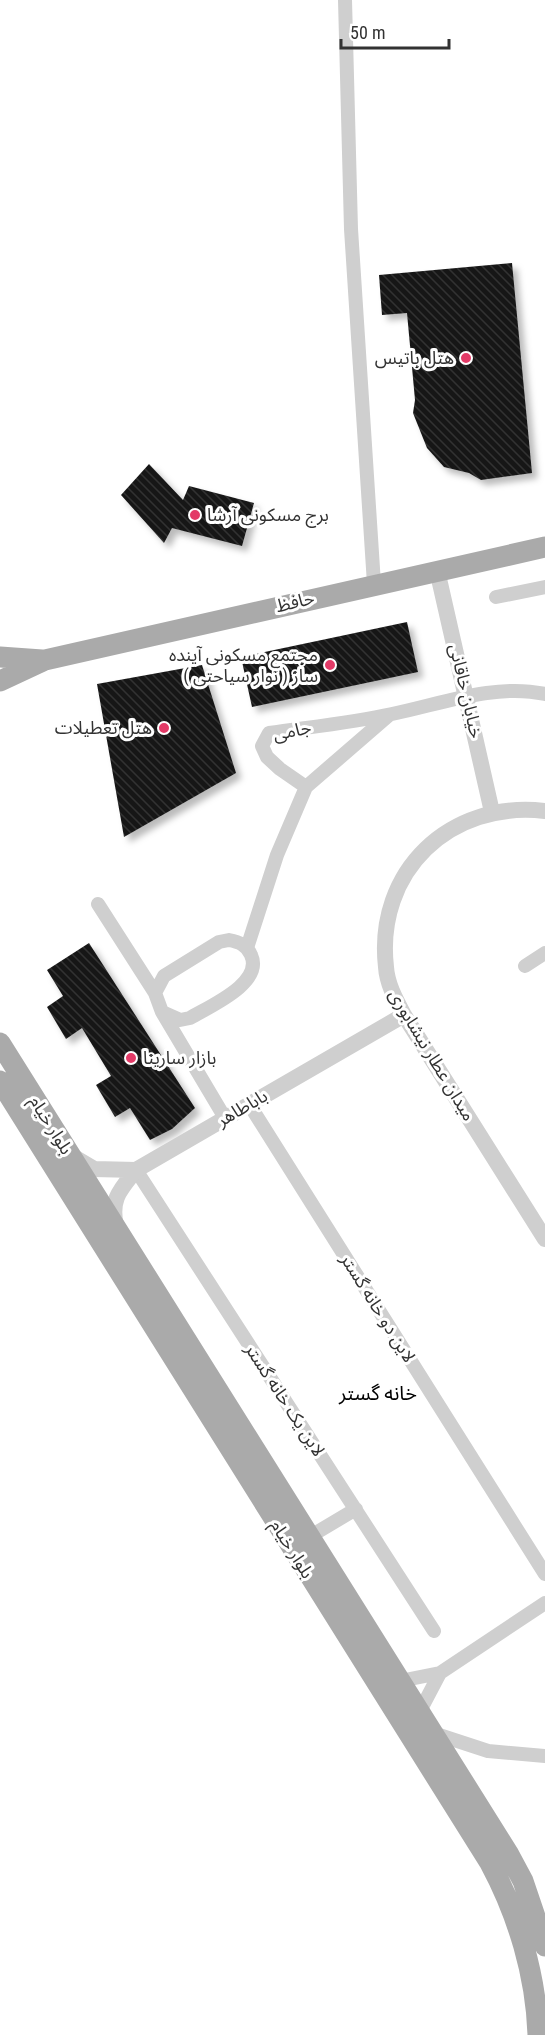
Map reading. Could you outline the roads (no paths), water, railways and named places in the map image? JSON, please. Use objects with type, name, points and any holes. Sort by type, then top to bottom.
[{"type":"main road","name":"حافظ","points":[[45,660],[545,547]]},
{"type":"main road","points":[[0,657],[45,660]]},
{"type":"main road","points":[[0,681],[45,660]]},
{"type":"main road","name":"بلوار خیام","points":[[0,1043],[420,1711],[524,1881],[545,1946]]},
{"type":"main road","name":"بلوار خیام","points":[[0,1081],[490,1863],[504,1889],[522,1941],[534,1996],[538,2035]]},
{"type":"street","points":[[345,0],[351,229],[374,584]]},
{"type":"street","name":"خیابان خاقانی","points":[[437,570],[468,697],[492,812]]},
{"type":"street","points":[[496,597],[545,587]]},
{"type":"street","name":"جامی","points":[[306,787],[267,757],[262,746],[269,733],[389,715],[468,697],[523,689],[545,694]]},
{"type":"street","name":"جامی","points":[[162,1012],[180,1020],[190,1018],[245,984],[254,966],[247,948],[277,855],[306,787],[389,715]]},
{"type":"street","name":"میدان عطار نیشابوری","points":[[545,811],[512,809],[492,812],[456,824],[420,855],[399,888],[389,921],[386,969],[392,992],[404,1015],[545,1239]]},
{"type":"street","points":[[98,904],[155,993],[162,1012],[225,1118]]},
{"type":"street","points":[[155,993],[164,976],[219,942],[229,940],[247,948]]},
{"type":"street","points":[[525,966],[545,953]]},
{"type":"street","name":"باباطاهر","points":[[116,1227],[112,1209],[118,1193],[136,1170],[404,1015]]},
{"type":"street","name":"لاین دو خانه گستر","points":[[249,1104],[545,1574]]},
{"type":"street","points":[[72,1156],[94,1169],[136,1170]]},
{"type":"street","name":"لاین یک خانه گستر","points":[[136,1170],[434,1630]]},
{"type":"street","points":[[309,1537],[356,1509]]},
{"type":"street","points":[[400,1680],[440,1673],[545,1603]]},
{"type":"street","points":[[420,1711],[440,1673]]},
{"type":"street","points":[[433,1733],[488,1751],[545,1756]]},
{"type":"place","name":"هتل باتیس","points":[[466,358]]},
{"type":"place","name":"برج مسکونی آرشا","points":[[195,515]]},
{"type":"place","name":"مجتمع مسکونی آینده ساز ( نوار سیاحتی )","points":[[330,665]]},
{"type":"place","name":"هتل تعطیلات","points":[[164,728]]},
{"type":"place","name":"بازار سارینا","points":[[131,1058]]},
{"type":"district","name":"خانه گستر","points":[[378,1393]]}]
